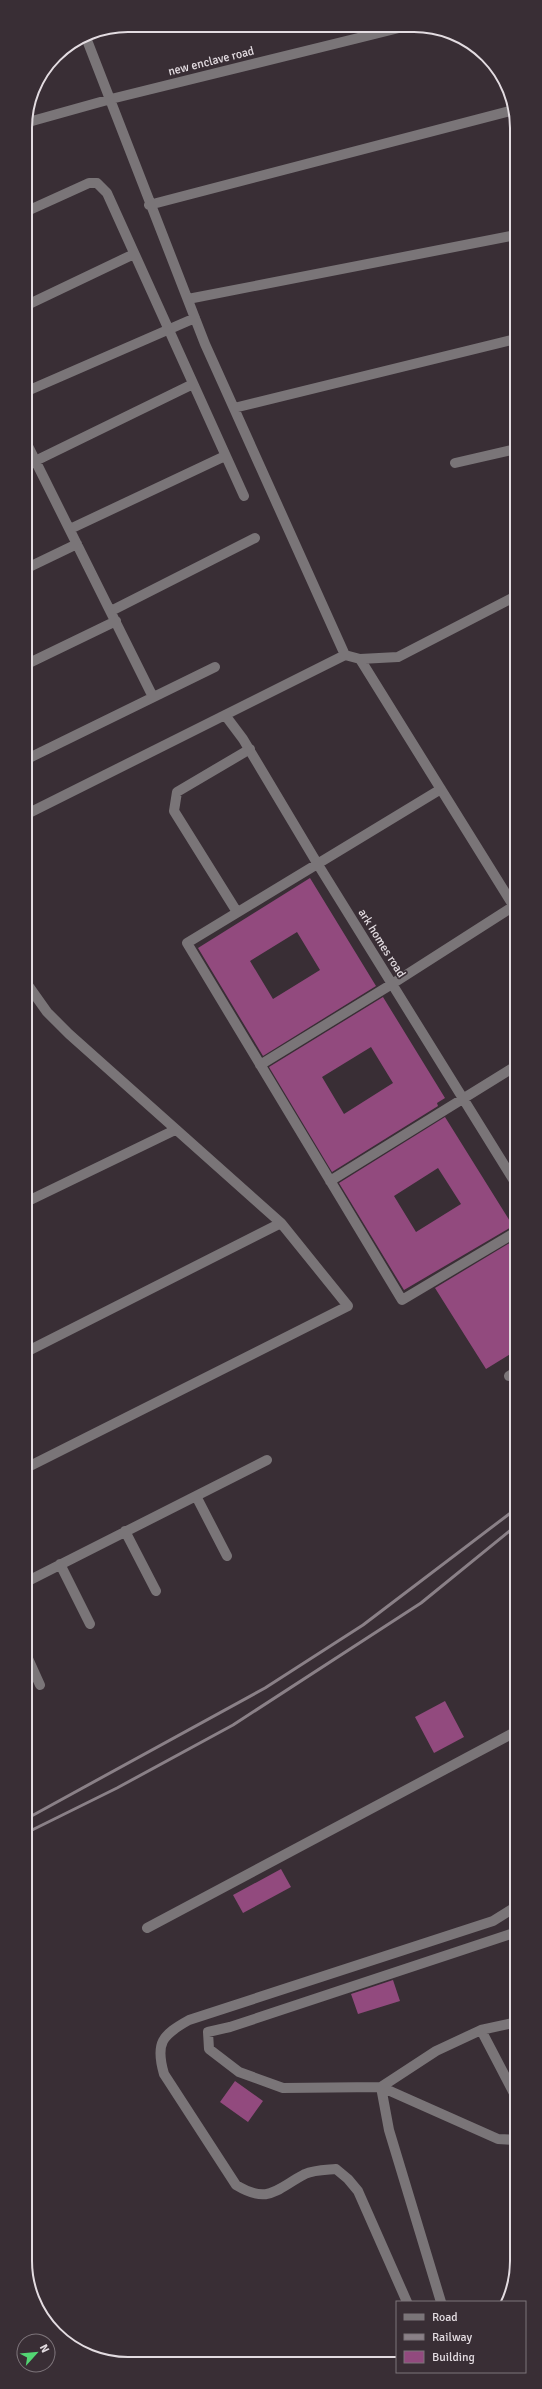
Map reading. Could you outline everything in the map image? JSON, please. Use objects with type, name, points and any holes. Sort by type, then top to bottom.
[{"type":"street","name":"new enclave road","points":[[32,121],[111,99],[383,32]]},
{"type":"street","points":[[87,41],[111,99],[149,204],[195,318],[345,655]]},
{"type":"street","points":[[149,204],[508,111]]},
{"type":"street","points":[[32,209],[89,183],[97,184],[107,193],[244,496]]},
{"type":"street","points":[[188,299],[510,236]]},
{"type":"street","points":[[32,303],[134,254]]},
{"type":"street","points":[[32,389],[195,318]]},
{"type":"street","points":[[234,408],[510,340]]},
{"type":"street","points":[[32,462],[193,384]]},
{"type":"street","points":[[455,463],[510,450]]},
{"type":"street","points":[[32,455],[153,697]]},
{"type":"street","points":[[70,529],[225,456]]},
{"type":"street","points":[[111,611],[255,538]]},
{"type":"street","points":[[32,566],[77,544]]},
{"type":"street","points":[[32,812],[226,716],[345,655],[360,659],[398,657],[510,599]]},
{"type":"street","points":[[32,662],[116,621]]},
{"type":"street","points":[[360,659],[510,900]]},
{"type":"street","points":[[32,757],[216,667]]},
{"type":"street","name":"ark homes road","points":[[226,716],[250,749],[317,863],[510,1174]]},
{"type":"street","points":[[237,912],[174,811],[177,792],[250,749]]},
{"type":"street","points":[[441,789],[187,943],[402,1300],[510,1236]]},
{"type":"street","points":[[260,1065],[510,911]]},
{"type":"street","points":[[32,990],[38,1000],[58,1023],[174,1130],[281,1223],[348,1306],[32,1465]]},
{"type":"street","points":[[330,1181],[510,1070]]},
{"type":"street","points":[[32,1199],[174,1130]]},
{"type":"street","points":[[32,1349],[281,1223]]},
{"type":"street","points":[[32,1579],[267,1460]]},
{"type":"street","points":[[196,1496],[227,1556]]},
{"type":"street","points":[[125,1531],[156,1591]]},
{"type":"street","points":[[60,1564],[90,1624]]},
{"type":"street","points":[[32,1667],[40,1685]]},
{"type":"street","points":[[146,1928],[510,1735]]},
{"type":"street","points":[[407,2301],[358,2191],[348,2179],[336,2169],[307,2173],[280,2189],[264,2196],[251,2194],[236,2185],[164,2074],[159,2057],[161,2042],[172,2029],[189,2020],[493,1921],[510,1910]]},
{"type":"street","points":[[510,1934],[230,2027],[208,2032],[209,2050],[239,2072],[283,2088],[320,2089],[382,2087],[498,2139],[510,2140]]},
{"type":"street","points":[[382,2087],[436,2051],[481,2030],[510,2024]]},
{"type":"street","points":[[481,2030],[510,2086]]},
{"type":"street","points":[[382,2087],[389,2130],[441,2301]]},
{"type":"building","points":[[310,878],[376,986],[263,1056],[198,948]],"holes":[[[297,932],[320,970],[273,999],[250,961]]]},
{"type":"building","points":[[383,997],[445,1098],[437,1103],[438,1106],[332,1172],[269,1067]],"holes":[[[371,1047],[393,1083],[344,1114],[322,1077]]]},
{"type":"building","points":[[445,1117],[510,1221],[510,1228],[404,1290],[339,1183]],"holes":[[[438,1168],[461,1204],[416,1232],[394,1196]]]},
{"type":"building","points":[[510,1243],[510,1354],[486,1369],[435,1288]]},
{"type":"building","points":[[445,1701],[464,1737],[434,1753],[415,1717]]},
{"type":"building","points":[[281,1869],[291,1887],[243,1913],[233,1895]]},
{"type":"building","points":[[393,1980],[400,2001],[358,2014],[351,1994]]},
{"type":"building","points":[[235,2081],[263,2101],[248,2122],[220,2102]]},
{"type":"railway","points":[[32,1816],[265,1688],[363,1625],[510,1513]]},
{"type":"railway","points":[[32,1830],[117,1788],[233,1725],[421,1603],[510,1531]]}]
